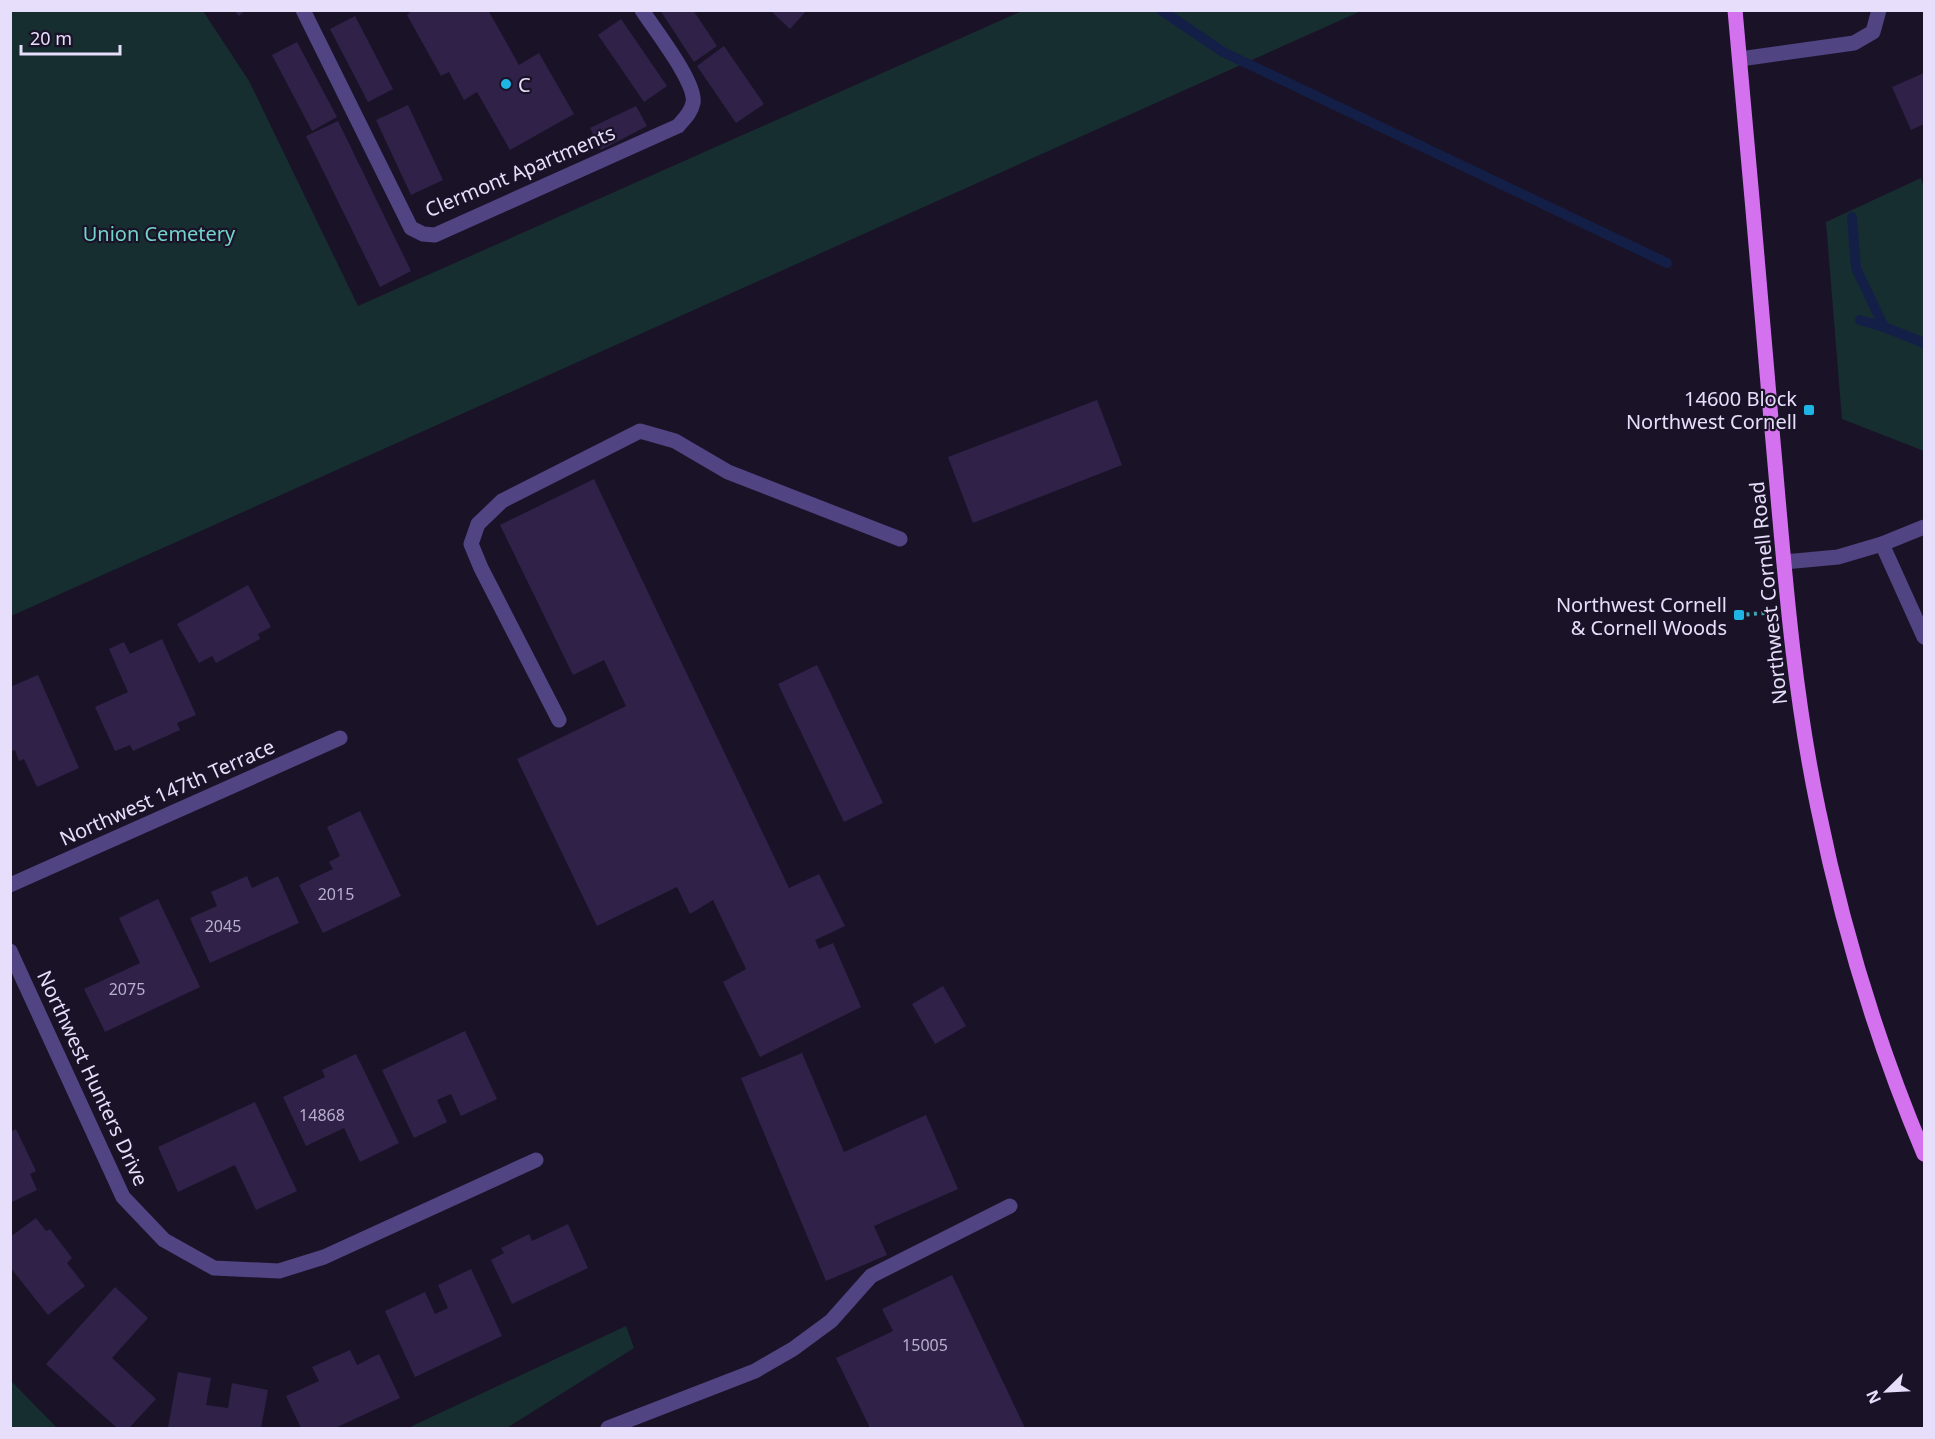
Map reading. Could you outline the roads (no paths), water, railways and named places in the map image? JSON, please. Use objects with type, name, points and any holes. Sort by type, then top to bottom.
[{"type":"main road","name":"Northwest Cornell Road","points":[[1735,10],[1784,562],[1800,702],[1817,806],[1836,887],[1882,1044],[1924,1154]]},
{"type":"street","name":"Clermont Apartments","points":[[303,10],[411,228],[423,234],[435,235],[678,126],[688,115],[694,101],[689,82],[642,10]]},
{"type":"street","points":[[1740,59],[1854,43],[1873,32],[1879,10]]},
{"type":"street","points":[[559,720],[471,544],[478,524],[502,501],[640,432],[675,441],[728,472],[900,539]]},
{"type":"street","points":[[1784,562],[1838,557],[1882,544],[1924,526]]},
{"type":"street","points":[[1882,544],[1924,637]]},
{"type":"street","name":"Northwest 147th Terrace","points":[[10,885],[340,738]]},
{"type":"street","name":"Northwest Hunters Drive","points":[[10,951],[123,1197],[164,1240],[214,1268],[279,1271],[324,1257],[536,1160]]},
{"type":"street","points":[[608,1428],[755,1371],[794,1349],[831,1321],[871,1276],[1010,1206]]},
{"type":"waterway","points":[[1161,10],[1223,52],[1667,263]]},
{"type":"waterway","points":[[1852,217],[1856,268],[1884,327],[1924,343]]},
{"type":"waterway","points":[[1860,320],[1884,327]]},
{"type":"place","name":"C","points":[[506,84]]},
{"type":"place","name":"14600 Block Northwest Cornell","points":[[1809,410]]},
{"type":"place","name":"Northwest Cornell & Cornell Woods","points":[[1739,615]]},
{"type":"park label","name":"Union Cemetery","points":[[159,233]]}]
